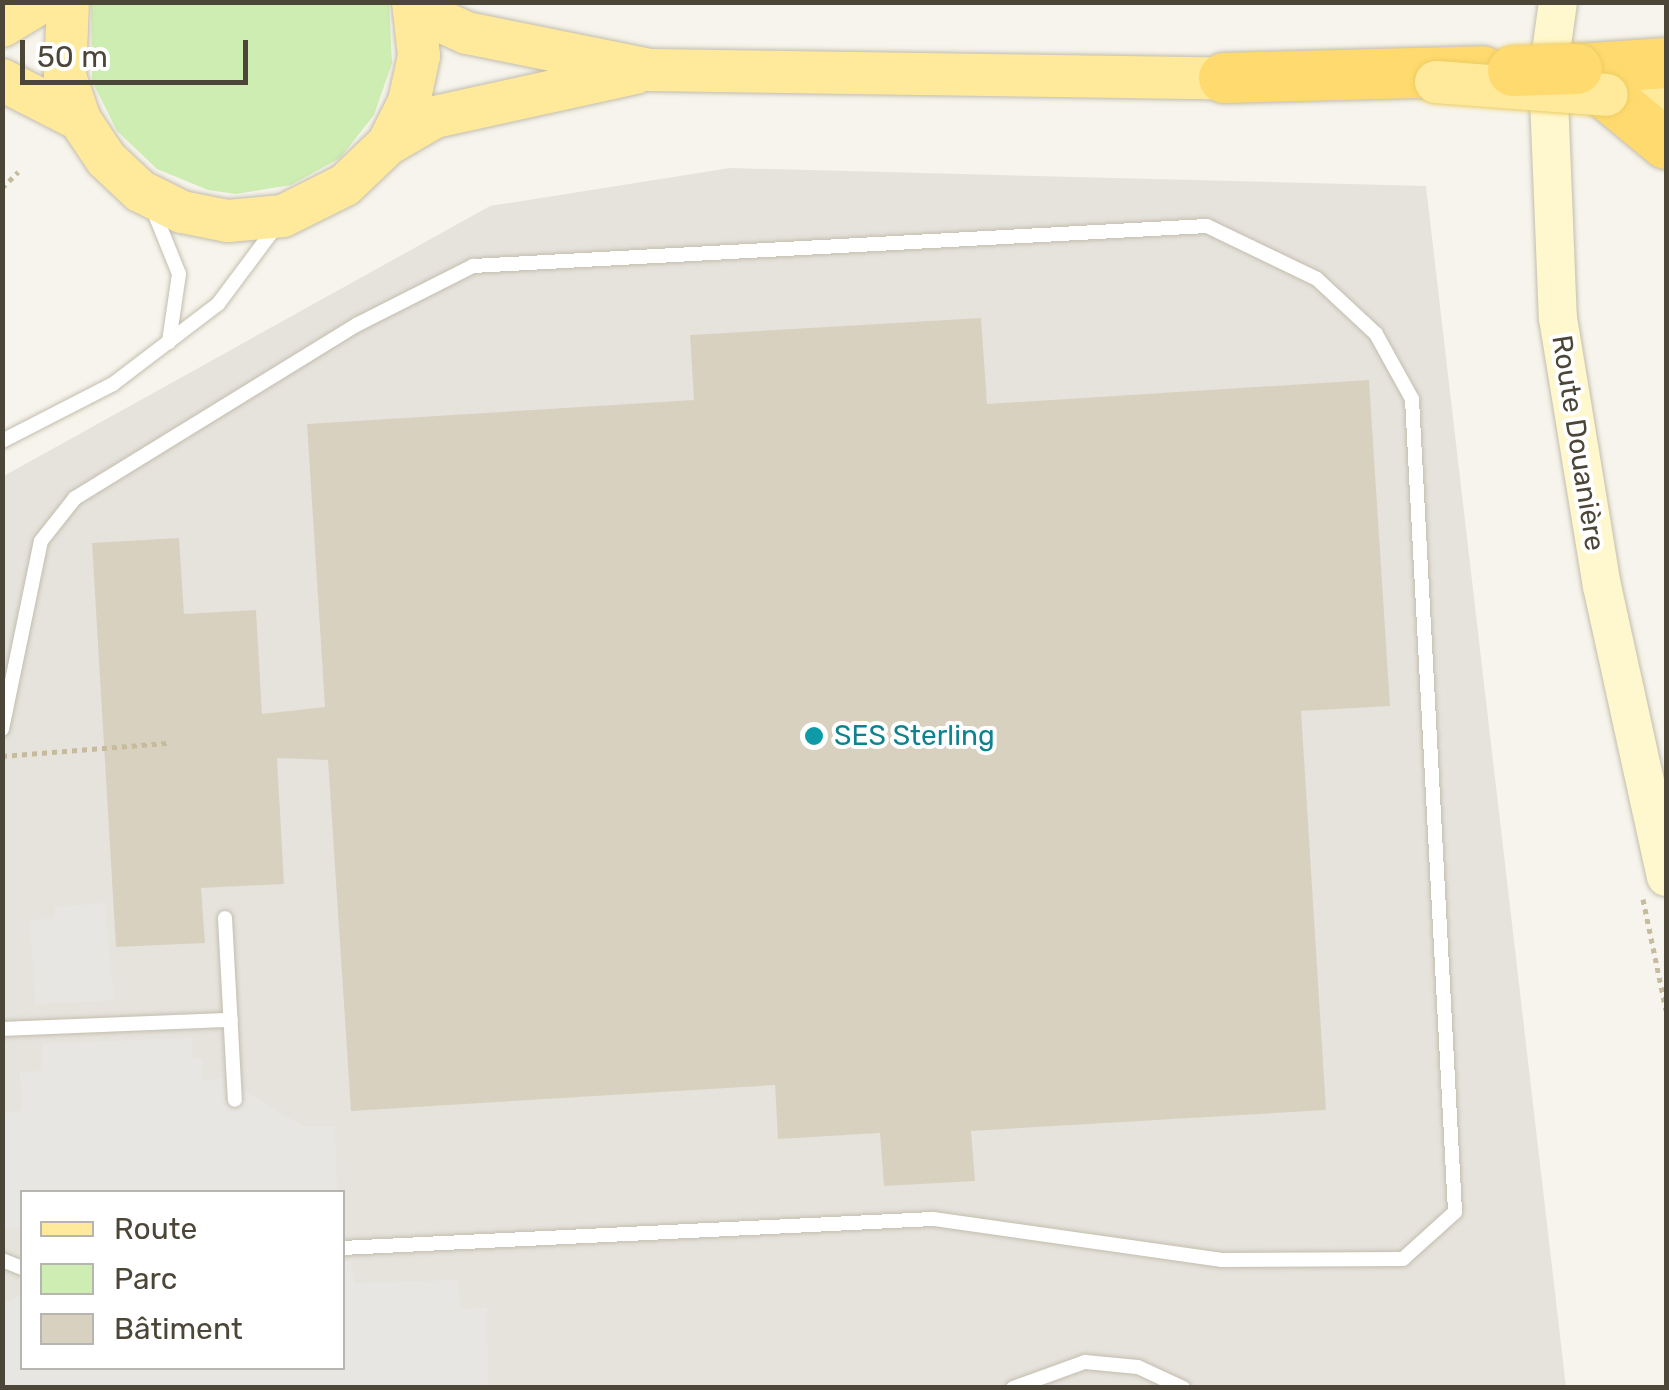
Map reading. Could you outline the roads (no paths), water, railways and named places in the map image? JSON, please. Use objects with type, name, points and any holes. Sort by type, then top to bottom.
[{"type":"highway","points":[[1224,78],[1513,70],[1592,82],[1666,63]]},
{"type":"highway","points":[[1592,82],[1666,144]]},
{"type":"main road","points":[[2,26],[42,2]]},
{"type":"main road","points":[[68,2],[66,76],[80,120],[106,160],[140,190],[182,212],[228,221],[283,216],[345,185],[388,144],[434,117],[650,70]]},
{"type":"main road","name":"Route Douanière","points":[[1558,2],[1548,73],[1558,318],[1602,586],[1666,877]]},
{"type":"main road","points":[[415,6],[468,33],[650,70],[1592,82],[1666,96]]},
{"type":"main road","points":[[388,144],[409,102],[418,56],[415,6]]},
{"type":"main road","points":[[2,80],[80,120]]},
{"type":"lane","points":[[140,190],[167,233],[179,274],[170,342]]},
{"type":"lane","points":[[2,441],[112,384],[218,304],[283,216]]},
{"type":"lane","points":[[2,729],[42,541],[76,498],[358,324],[473,266],[1207,226],[1317,279],[1376,334],[1412,398],[1455,1212],[1403,1259],[1222,1260],[933,1219],[345,1248]]},
{"type":"lane","points":[[224,918],[236,1100]]},
{"type":"lane","points":[[2,1028],[231,1020]]},
{"type":"lane","points":[[1013,1388],[1086,1362],[1138,1367],[1184,1388]]},
{"type":"place","name":"SES Sterling","points":[[814,736]]}]
